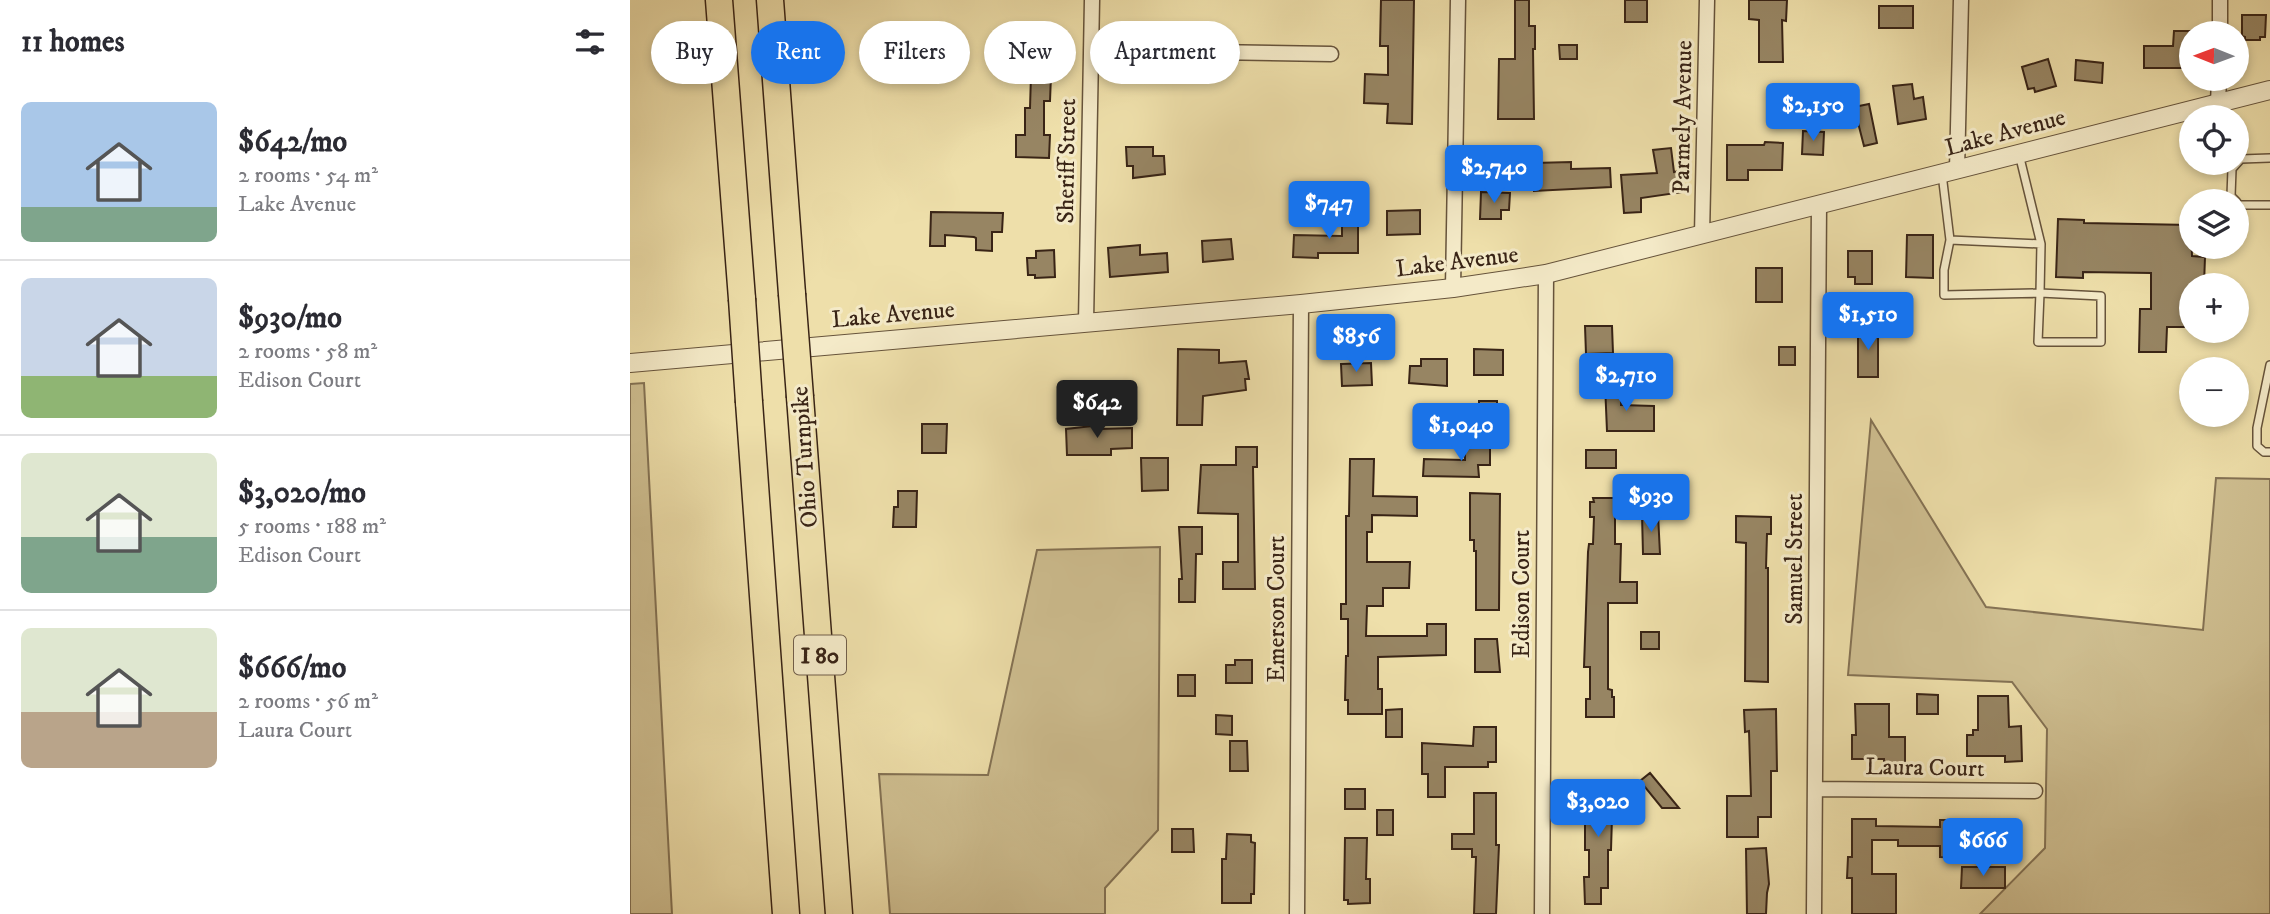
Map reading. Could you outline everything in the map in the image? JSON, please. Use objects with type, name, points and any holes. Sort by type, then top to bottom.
[{"type":"highway","name":"Ohio Turnpike","points":[[719,0],[786,914]]},
{"type":"highway","name":"Ohio Turnpike","points":[[770,0],[839,914]]},
{"type":"street","name":"Sheriff Street","points":[[1092,0],[1092,21]]},
{"type":"street","points":[[1453,288],[1458,0]]},
{"type":"street","name":"Parmely Avenue","points":[[1702,235],[1707,0]]},
{"type":"street","points":[[1949,172],[1961,0]]},
{"type":"street","points":[[2220,0],[2220,21]]},
{"type":"street","points":[[1240,52],[1331,54]]},
{"type":"street","name":"Sheriff Street","points":[[1086,322],[1090,84]]},
{"type":"street","name":"Lake Avenue","points":[[630,363],[1301,304],[1453,288],[1546,274],[2270,90]]},
{"type":"street","points":[[2218,91],[2218,103]]},
{"type":"street","name":"Samuel Street","points":[[1814,914],[1819,205]]},
{"type":"street","name":"Edison Court","points":[[1542,914],[1546,274]]},
{"type":"street","name":"Emerson Court","points":[[1297,914],[1301,304]]},
{"type":"street","name":"Laura Court","points":[[1815,789],[2035,791]]},
{"type":"lane","points":[[1949,172],[1950,240],[1944,270],[1944,295],[2040,293],[2101,296],[2101,342],[2038,342],[2040,293],[2041,244],[2019,153]]},
{"type":"lane","points":[[2231,189],[2232,169],[2241,159],[2270,158]]},
{"type":"lane","points":[[2249,205],[2270,205]]},
{"type":"lane","points":[[1950,240],[2041,244]]},
{"type":"lane","points":[[2270,365],[2257,428],[2257,446],[2264,453],[2270,452]]},
{"type":"shaded area","points":[[644,383],[672,914],[630,914],[630,384]]},
{"type":"shaded area","points":[[1871,420],[1986,607],[2203,630],[2216,478],[2270,479],[2270,914],[1980,914],[2045,848],[2047,729],[2012,682],[1848,675]]},
{"type":"shaded area","points":[[1160,547],[1158,830],[1105,888],[1105,914],[890,914],[879,774],[988,775],[1037,550]]},
{"type":"building","points":[[1381,0],[1414,0],[1412,124],[1387,123],[1388,104],[1364,103],[1365,74],[1388,75],[1388,46],[1380,46]]},
{"type":"building","points":[[1515,0],[1529,0],[1529,26],[1535,26],[1534,119],[1498,119],[1499,59],[1515,59]]},
{"type":"building","points":[[1625,0],[1647,0],[1647,22],[1625,22]]},
{"type":"building","points":[[1749,0],[1787,0],[1786,21],[1782,20],[1783,62],[1759,62],[1759,20],[1749,19]]},
{"type":"building","points":[[1879,6],[1913,6],[1913,28],[1879,28]]},
{"type":"building","points":[[2242,15],[2266,15],[2265,37],[2249,40],[2249,21],[2242,21]]},
{"type":"building","points":[[2174,31],[2179,31],[2179,68],[2144,68],[2144,46],[2173,46]]},
{"type":"building","points":[[1559,45],[1577,45],[1577,59],[1560,59]]},
{"type":"building","points":[[2048,59],[2056,86],[2035,92],[2034,88],[2028,89],[2022,67]]},
{"type":"building","points":[[2076,60],[2103,63],[2102,83],[2075,80]]},
{"type":"building","points":[[1031,84],[1051,84],[1050,101],[1044,101],[1044,135],[1050,135],[1049,158],[1016,157],[1016,135],[1025,135],[1025,108],[1030,108]]},
{"type":"building","points":[[1912,84],[1914,99],[1923,97],[1926,119],[1898,124],[1893,86]]},
{"type":"building","points":[[1869,104],[1877,143],[1864,146],[1854,107]]},
{"type":"building","points":[[1803,131],[1824,132],[1823,155],[1802,154]]},
{"type":"building","points":[[1765,142],[1783,143],[1782,170],[1748,170],[1748,180],[1727,180],[1727,145],[1764,145]]},
{"type":"building","points":[[1126,147],[1153,147],[1153,156],[1164,156],[1165,174],[1133,178],[1133,166],[1127,166]]},
{"type":"building","points":[[1671,148],[1674,172],[1680,171],[1683,192],[1641,198],[1641,212],[1624,213],[1621,175],[1657,173],[1653,150]]},
{"type":"building","points":[[1571,162],[1571,169],[1610,168],[1611,187],[1534,191],[1534,163]]},
{"type":"building","points":[[1481,192],[1510,193],[1509,210],[1501,210],[1501,219],[1480,219]]},
{"type":"building","points":[[1420,210],[1420,234],[1387,235],[1387,211]]},
{"type":"building","points":[[931,212],[1003,213],[1002,232],[992,232],[992,251],[976,250],[974,237],[945,235],[945,246],[930,246]]},
{"type":"building","points":[[1342,216],[1358,216],[1358,253],[1318,253],[1318,258],[1293,257],[1294,235],[1342,236]]},
{"type":"building","points":[[2058,219],[2084,220],[2084,223],[2179,225],[2179,259],[2205,259],[2204,273],[2179,273],[2179,327],[2167,327],[2166,352],[2139,352],[2140,309],[2151,309],[2151,273],[2083,272],[2083,278],[2056,277]]},
{"type":"building","points":[[1907,235],[1933,235],[1933,278],[1906,277]]},
{"type":"building","points":[[1231,239],[1233,259],[1203,262],[1202,241]]},
{"type":"building","points":[[1140,245],[1140,255],[1167,253],[1168,272],[1110,277],[1108,248]]},
{"type":"building","points":[[1054,250],[1055,277],[1035,278],[1035,275],[1028,275],[1027,258],[1036,258],[1036,251]]},
{"type":"building","points":[[1848,251],[1872,251],[1872,284],[1855,284],[1855,277],[1848,277]]},
{"type":"building","points":[[1756,268],[1782,268],[1782,302],[1756,302]]},
{"type":"building","points":[[1585,326],[1612,326],[1613,353],[1586,354]]},
{"type":"building","points":[[1858,326],[1878,326],[1878,377],[1858,377]]},
{"type":"building","points":[[1779,347],[1795,347],[1795,365],[1779,365]]},
{"type":"building","points":[[1178,349],[1219,350],[1219,363],[1246,361],[1249,379],[1245,379],[1246,390],[1203,396],[1202,425],[1177,425]]},
{"type":"building","points":[[1474,349],[1503,350],[1503,375],[1474,375]]},
{"type":"building","points":[[1421,359],[1447,359],[1447,386],[1409,383],[1410,366],[1421,366]]},
{"type":"building","points":[[1371,363],[1372,385],[1342,386],[1341,364]]},
{"type":"building","points":[[1605,384],[1621,384],[1621,405],[1654,406],[1654,431],[1607,431]]},
{"type":"building","points":[[1479,401],[1497,401],[1497,417],[1479,417]]},
{"type":"building","points":[[922,424],[947,424],[946,453],[922,453]]},
{"type":"building","points":[[1101,425],[1101,429],[1132,428],[1132,448],[1111,449],[1111,455],[1067,455],[1066,429]]},
{"type":"building","points":[[1465,442],[1490,442],[1490,465],[1478,465],[1479,477],[1423,476],[1424,459],[1465,460]]},
{"type":"building","points":[[1236,447],[1257,447],[1257,467],[1253,467],[1255,589],[1223,589],[1223,562],[1238,562],[1238,514],[1198,513],[1201,465],[1236,465]]},
{"type":"building","points":[[1586,450],[1616,450],[1616,468],[1586,468]]},
{"type":"building","points":[[1141,458],[1168,458],[1168,490],[1142,491]]},
{"type":"building","points":[[1350,459],[1374,459],[1373,496],[1417,497],[1417,516],[1372,515],[1372,532],[1367,532],[1367,562],[1410,562],[1409,588],[1383,588],[1383,606],[1367,606],[1366,636],[1427,636],[1427,624],[1446,624],[1446,655],[1378,657],[1378,689],[1382,689],[1382,714],[1348,714],[1348,700],[1345,700],[1348,619],[1341,619],[1341,604],[1346,604],[1346,516],[1349,516]]},
{"type":"building","points":[[898,491],[917,491],[916,527],[893,527],[894,507],[898,507]]},
{"type":"building","points":[[1470,493],[1500,494],[1499,610],[1476,610],[1476,551],[1474,540],[1470,540]]},
{"type":"building","points":[[1593,498],[1615,498],[1615,544],[1621,544],[1620,582],[1637,582],[1637,603],[1608,603],[1608,689],[1612,690],[1614,697],[1614,717],[1586,717],[1586,699],[1590,699],[1590,667],[1584,667],[1588,552],[1589,544],[1593,544],[1594,517],[1590,517],[1590,502],[1594,502]]},
{"type":"building","points":[[1642,514],[1658,514],[1660,554],[1643,554]]},
{"type":"building","points":[[1736,516],[1771,517],[1771,534],[1767,534],[1766,568],[1768,682],[1745,681],[1746,543],[1736,542]]},
{"type":"building","points":[[1179,527],[1202,527],[1202,554],[1196,554],[1195,602],[1179,602],[1179,579],[1182,579]]},
{"type":"building","points":[[1641,632],[1659,632],[1659,649],[1641,649]]},
{"type":"building","points":[[1475,639],[1497,639],[1500,672],[1475,672]]},
{"type":"building","points":[[1235,660],[1252,660],[1252,683],[1226,683],[1226,665],[1235,665]]},
{"type":"building","points":[[1178,675],[1195,675],[1195,696],[1178,696]]},
{"type":"building","points":[[1917,694],[1938,695],[1938,714],[1917,714]]},
{"type":"building","points":[[1978,696],[2008,696],[2009,727],[2021,726],[2022,761],[2005,762],[2005,756],[1967,756],[1967,735],[1973,735],[1973,730],[1978,730]]},
{"type":"building","points":[[1855,704],[1889,704],[1889,737],[1905,737],[1905,763],[1884,763],[1884,759],[1852,759],[1852,735],[1856,735]]},
{"type":"building","points":[[1402,709],[1402,737],[1386,737],[1386,710]]},
{"type":"building","points":[[1776,709],[1777,771],[1771,771],[1771,817],[1758,817],[1758,837],[1727,837],[1727,796],[1751,796],[1749,731],[1745,732],[1744,710]]},
{"type":"building","points":[[1216,715],[1232,716],[1232,735],[1216,734]]},
{"type":"building","points":[[1474,727],[1496,727],[1496,762],[1488,762],[1488,767],[1445,767],[1445,797],[1428,797],[1428,774],[1422,774],[1422,743],[1473,746]]},
{"type":"building","points":[[1230,741],[1247,741],[1248,771],[1230,771]]},
{"type":"building","points":[[1650,773],[1679,808],[1662,808],[1640,781]]},
{"type":"building","points":[[1588,783],[1613,784],[1608,888],[1601,888],[1601,904],[1585,904],[1584,877],[1589,877],[1589,850],[1585,850],[1585,791],[1588,791]]},
{"type":"building","points":[[1345,789],[1365,789],[1365,809],[1345,809]]},
{"type":"building","points":[[1474,793],[1496,793],[1496,845],[1499,845],[1496,914],[1474,914],[1476,857],[1472,857],[1472,849],[1452,849],[1452,834],[1474,834]]},
{"type":"building","points":[[1377,810],[1393,810],[1393,835],[1377,835]]},
{"type":"building","points":[[1852,819],[1876,819],[1876,826],[1940,827],[1940,820],[1965,820],[1966,858],[1940,857],[1940,846],[1898,846],[1898,840],[1872,840],[1872,874],[1896,874],[1896,914],[1852,914],[1852,878],[1847,878],[1848,857],[1852,857]]},
{"type":"building","points":[[2017,821],[2018,858],[2000,858],[2000,822]]},
{"type":"building","points":[[1172,829],[1193,829],[1194,852],[1172,852]]},
{"type":"building","points":[[1227,834],[1251,835],[1251,842],[1255,843],[1254,894],[1251,894],[1251,903],[1222,903],[1222,859],[1226,859]]},
{"type":"building","points":[[1345,838],[1367,838],[1366,879],[1370,879],[1370,903],[1348,904],[1348,900],[1344,900]]},
{"type":"building","points":[[1766,848],[1769,884],[1766,914],[1747,914],[1746,849]]},
{"type":"building","points":[[1962,867],[2005,867],[2005,888],[1961,888]]}]
